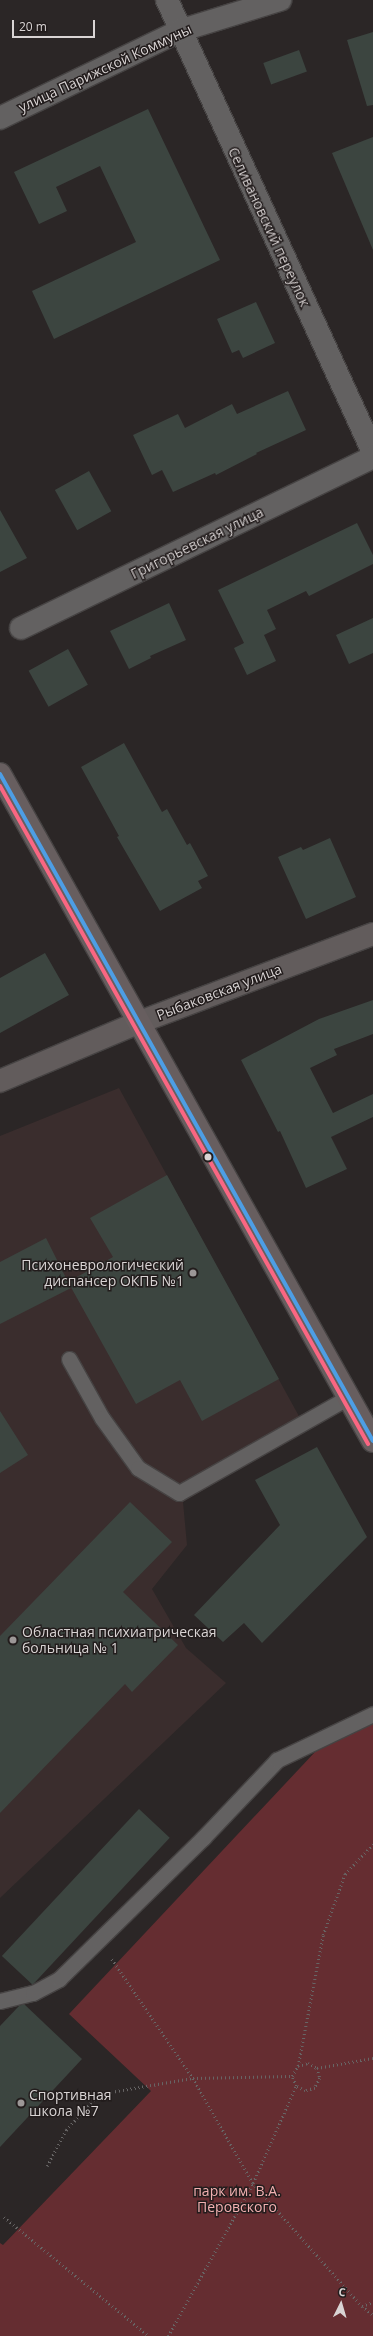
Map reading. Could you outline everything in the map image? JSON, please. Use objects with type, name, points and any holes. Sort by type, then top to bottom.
[{"type":"main road","points":[[0,774],[373,1441]]},
{"type":"main road","name":"Рыбаковская улица","points":[[0,1081],[140,1022],[373,934]]},
{"type":"street","name":"Селивановский переулок","points":[[167,0],[179,31],[373,453]]},
{"type":"street","name":"улица Парижской Коммуны","points":[[0,118],[179,31],[280,0]]},
{"type":"street","name":"Григорьевская улица","points":[[21,628],[373,457]]},
{"type":"lane","points":[[69,1359],[102,1418],[138,1468],[179,1493],[349,1397]]},
{"type":"lane","points":[[0,2001],[33,1994],[59,1979],[203,1838],[277,1760],[373,1714]]},
{"type":"path","points":[[292,2076],[298,2066],[323,1935],[345,1874],[373,1844]]},
{"type":"path","points":[[99,1939],[193,2078],[253,2183],[362,2306],[373,2314]]},
{"type":"path","points":[[298,2066],[308,2063],[317,2068],[373,2058]]},
{"type":"path","points":[[292,2076],[296,2086],[305,2091],[315,2088],[320,2078],[317,2068]]},
{"type":"path","points":[[47,2166],[66,2130],[99,2094],[193,2078],[292,2076]]},
{"type":"path","points":[[168,2336],[253,2183],[296,2086]]},
{"type":"path","points":[[4,2217],[149,2336]]},
{"type":"path","points":[[362,2306],[373,2302]]},
{"type":"shaded area","points":[[119,1088],[306,1429],[183,1502],[187,1545],[152,1589],[186,1648],[226,1683],[0,1898],[0,1136]]},
{"type":"green space","name":"парк им. В.А. Перовского","points":[[373,1723],[373,2336],[0,2336],[0,2243],[3,2245],[151,2091],[69,2014],[315,1752]]},
{"type":"building","points":[[373,32],[373,105],[367,106],[347,40]]},
{"type":"building","points":[[299,50],[307,72],[271,85],[263,63]]},
{"type":"building","points":[[148,109],[220,260],[54,339],[32,291],[136,242],[100,166],[56,187],[67,211],[39,224],[14,172]]},
{"type":"building","points":[[373,137],[373,250],[332,153]]},
{"type":"building","points":[[256,302],[275,343],[243,358],[239,350],[232,353],[217,319]]},
{"type":"building","points":[[288,391],[306,430],[256,453],[257,454],[216,475],[215,473],[173,492],[162,470],[152,475],[133,435],[178,414],[185,428],[232,404],[237,414]]},
{"type":"building","points":[[89,471],[111,511],[77,530],[55,490]]},
{"type":"building","points":[[0,510],[27,558],[0,572]]},
{"type":"building","points":[[357,523],[373,555],[373,564],[309,596],[306,591],[267,610],[276,629],[264,635],[276,661],[247,675],[234,648],[244,643],[218,590]]},
{"type":"building","points":[[169,603],[186,640],[150,656],[151,658],[129,669],[110,631]]},
{"type":"building","points":[[373,618],[373,653],[349,664],[336,635]]},
{"type":"building","points":[[68,649],[88,685],[49,707],[29,671]]},
{"type":"building","points":[[124,743],[162,812],[167,809],[187,845],[190,843],[208,876],[198,881],[202,888],[160,911],[117,837],[119,836],[81,767]]},
{"type":"building","points":[[330,838],[356,897],[306,919],[278,857],[301,847],[303,850]]},
{"type":"building","points":[[45,953],[69,995],[0,1033],[0,978]]},
{"type":"building","points":[[373,1000],[373,1034],[334,1049],[337,1055],[310,1068],[333,1113],[373,1094],[373,1117],[331,1137],[347,1169],[306,1188],[280,1131],[278,1132],[241,1060],[319,1019]]},
{"type":"building","points":[[167,1175],[279,1379],[202,1421],[180,1380],[136,1404],[68,1282],[113,1257],[90,1218]]},
{"type":"building","points":[[46,1238],[71,1288],[0,1324],[0,1262]]},
{"type":"building","points":[[0,1411],[28,1455],[0,1473]]},
{"type":"building","points":[[317,1447],[367,1537],[262,1643],[244,1623],[223,1642],[194,1615],[280,1525],[255,1480]]},
{"type":"building","points":[[130,1502],[172,1542],[123,1592],[178,1645],[132,1692],[125,1684],[0,1813],[0,1636]]},
{"type":"building","points":[[139,1809],[170,1838],[33,1985],[2,1956]]},
{"type":"building","name":"Спортивная школа №7","points":[[24,2004],[82,2059],[0,2147],[0,2026],[19,2006]]},
{"type":"transit line","points":[[0,774],[373,1441]]},
{"type":"transit line","points":[[0,786],[368,1444]]},
{"type":"place","name":"Психоневрологический диспансер ОКПБ №1","points":[[193,1273]]},
{"type":"place","name":"Областная психиатрическая больница № 1","points":[[13,1640]]},
{"type":"place","name":"Спортивная школа №7","points":[[21,2103]]}]
